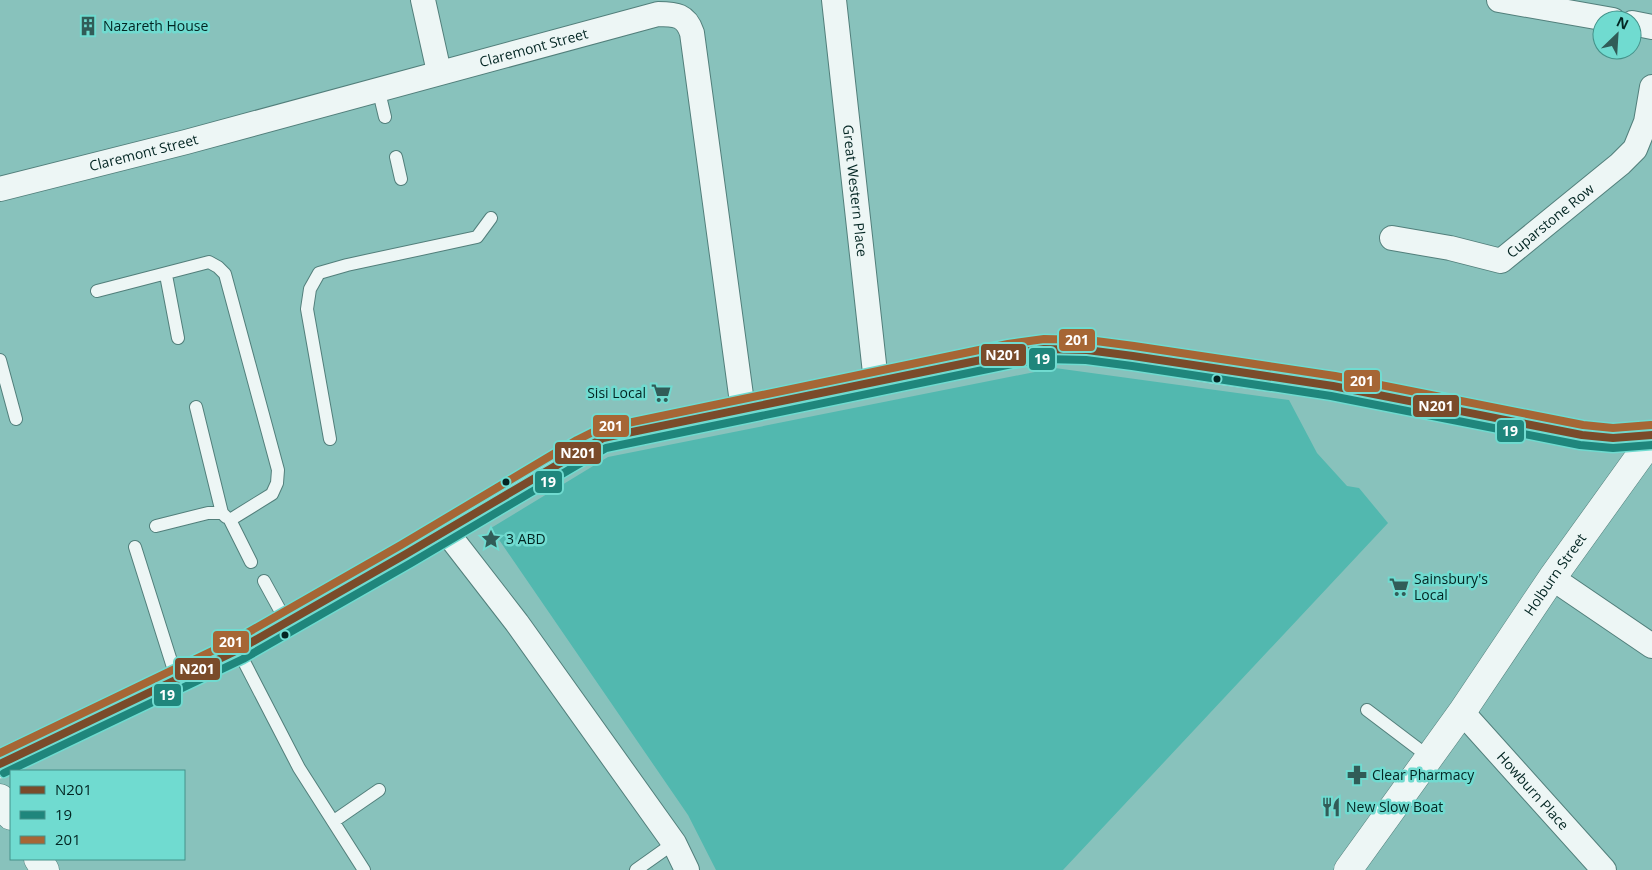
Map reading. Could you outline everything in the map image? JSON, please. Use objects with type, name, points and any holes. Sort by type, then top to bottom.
[{"type":"main road","points":[[0,764],[238,650],[603,438],[876,382],[1044,349],[1087,350],[1333,386],[1582,435],[1612,438],[1652,435]]},
{"type":"street","points":[[423,0],[439,72]]},
{"type":"street","name":"Great Western Place","points":[[834,0],[876,382]]},
{"type":"street","points":[[1499,0],[1592,16]]},
{"type":"street","name":"Claremont Street","points":[[0,189],[186,142],[439,72],[656,7],[669,14],[679,16],[688,23],[692,33],[743,410]]},
{"type":"street","name":"Cuparstone Row","points":[[1392,238],[1450,248],[1501,261],[1620,164],[1644,148],[1652,87]]},
{"type":"street","name":"Holburn Street","points":[[1348,870],[1462,712],[1552,578],[1652,439]]},
{"type":"street","points":[[445,530],[517,623],[674,843],[687,870]]},
{"type":"street","points":[[1552,578],[1652,646]]},
{"type":"street","name":"Howburn Place","points":[[1462,712],[1604,870]]},
{"type":"street","points":[[0,798],[10,814]]},
{"type":"lane","points":[[378,88],[385,117]]},
{"type":"lane","points":[[396,157],[401,179]]},
{"type":"lane","points":[[330,439],[307,309],[310,289],[319,274],[348,265],[477,237],[491,218]]},
{"type":"lane","points":[[97,291],[209,262],[218,267],[225,274],[278,470],[277,484],[272,494],[226,517],[208,513],[156,526]]},
{"type":"lane","points":[[166,274],[178,338]]},
{"type":"lane","points":[[0,360],[16,419]]},
{"type":"lane","points":[[196,408],[226,517],[251,562]]},
{"type":"lane","points":[[135,547],[176,680]]},
{"type":"lane","points":[[264,581],[287,623]]},
{"type":"lane","points":[[238,650],[299,768],[364,870]]},
{"type":"lane","points":[[1367,710],[1429,757]]},
{"type":"lane","points":[[334,821],[379,790]]},
{"type":"lane","points":[[636,870],[674,843]]},
{"type":"shaded area","points":[[1055,368],[1289,400],[1317,453],[1347,486],[1359,488],[1388,523],[1063,870],[716,870],[688,815],[491,528],[608,457]]},
{"type":"transit line","name":"201","points":[[0,753],[233,641],[401,545],[577,440],[599,429],[1008,344],[1044,339],[1088,340],[1335,376],[1583,425],[1613,428],[1651,425]]},
{"type":"transit line","name":"N201","points":[[0,764],[238,650],[603,438],[1010,354],[1044,349],[1087,350],[1333,386],[1582,435],[1613,438],[1652,435]]},
{"type":"transit line","name":"19","points":[[10,770],[243,659],[606,448],[1012,364],[1045,359],[1086,360],[1331,396],[1580,445],[1613,448],[1652,445]]},
{"type":"transit line","name":"19","points":[[4,773],[10,770]]},
{"type":"place","name":"Nazareth House","points":[[88,26]]},
{"type":"place","name":"Sisi Local","points":[[661,393]]},
{"type":"place","name":"3 ABD","points":[[491,539]]},
{"type":"place","name":"Sainsbury's Local","points":[[1399,587]]},
{"type":"place","name":"Clear Pharmacy","points":[[1357,775]]},
{"type":"place","name":"New Slow Boat","points":[[1331,807]]}]
